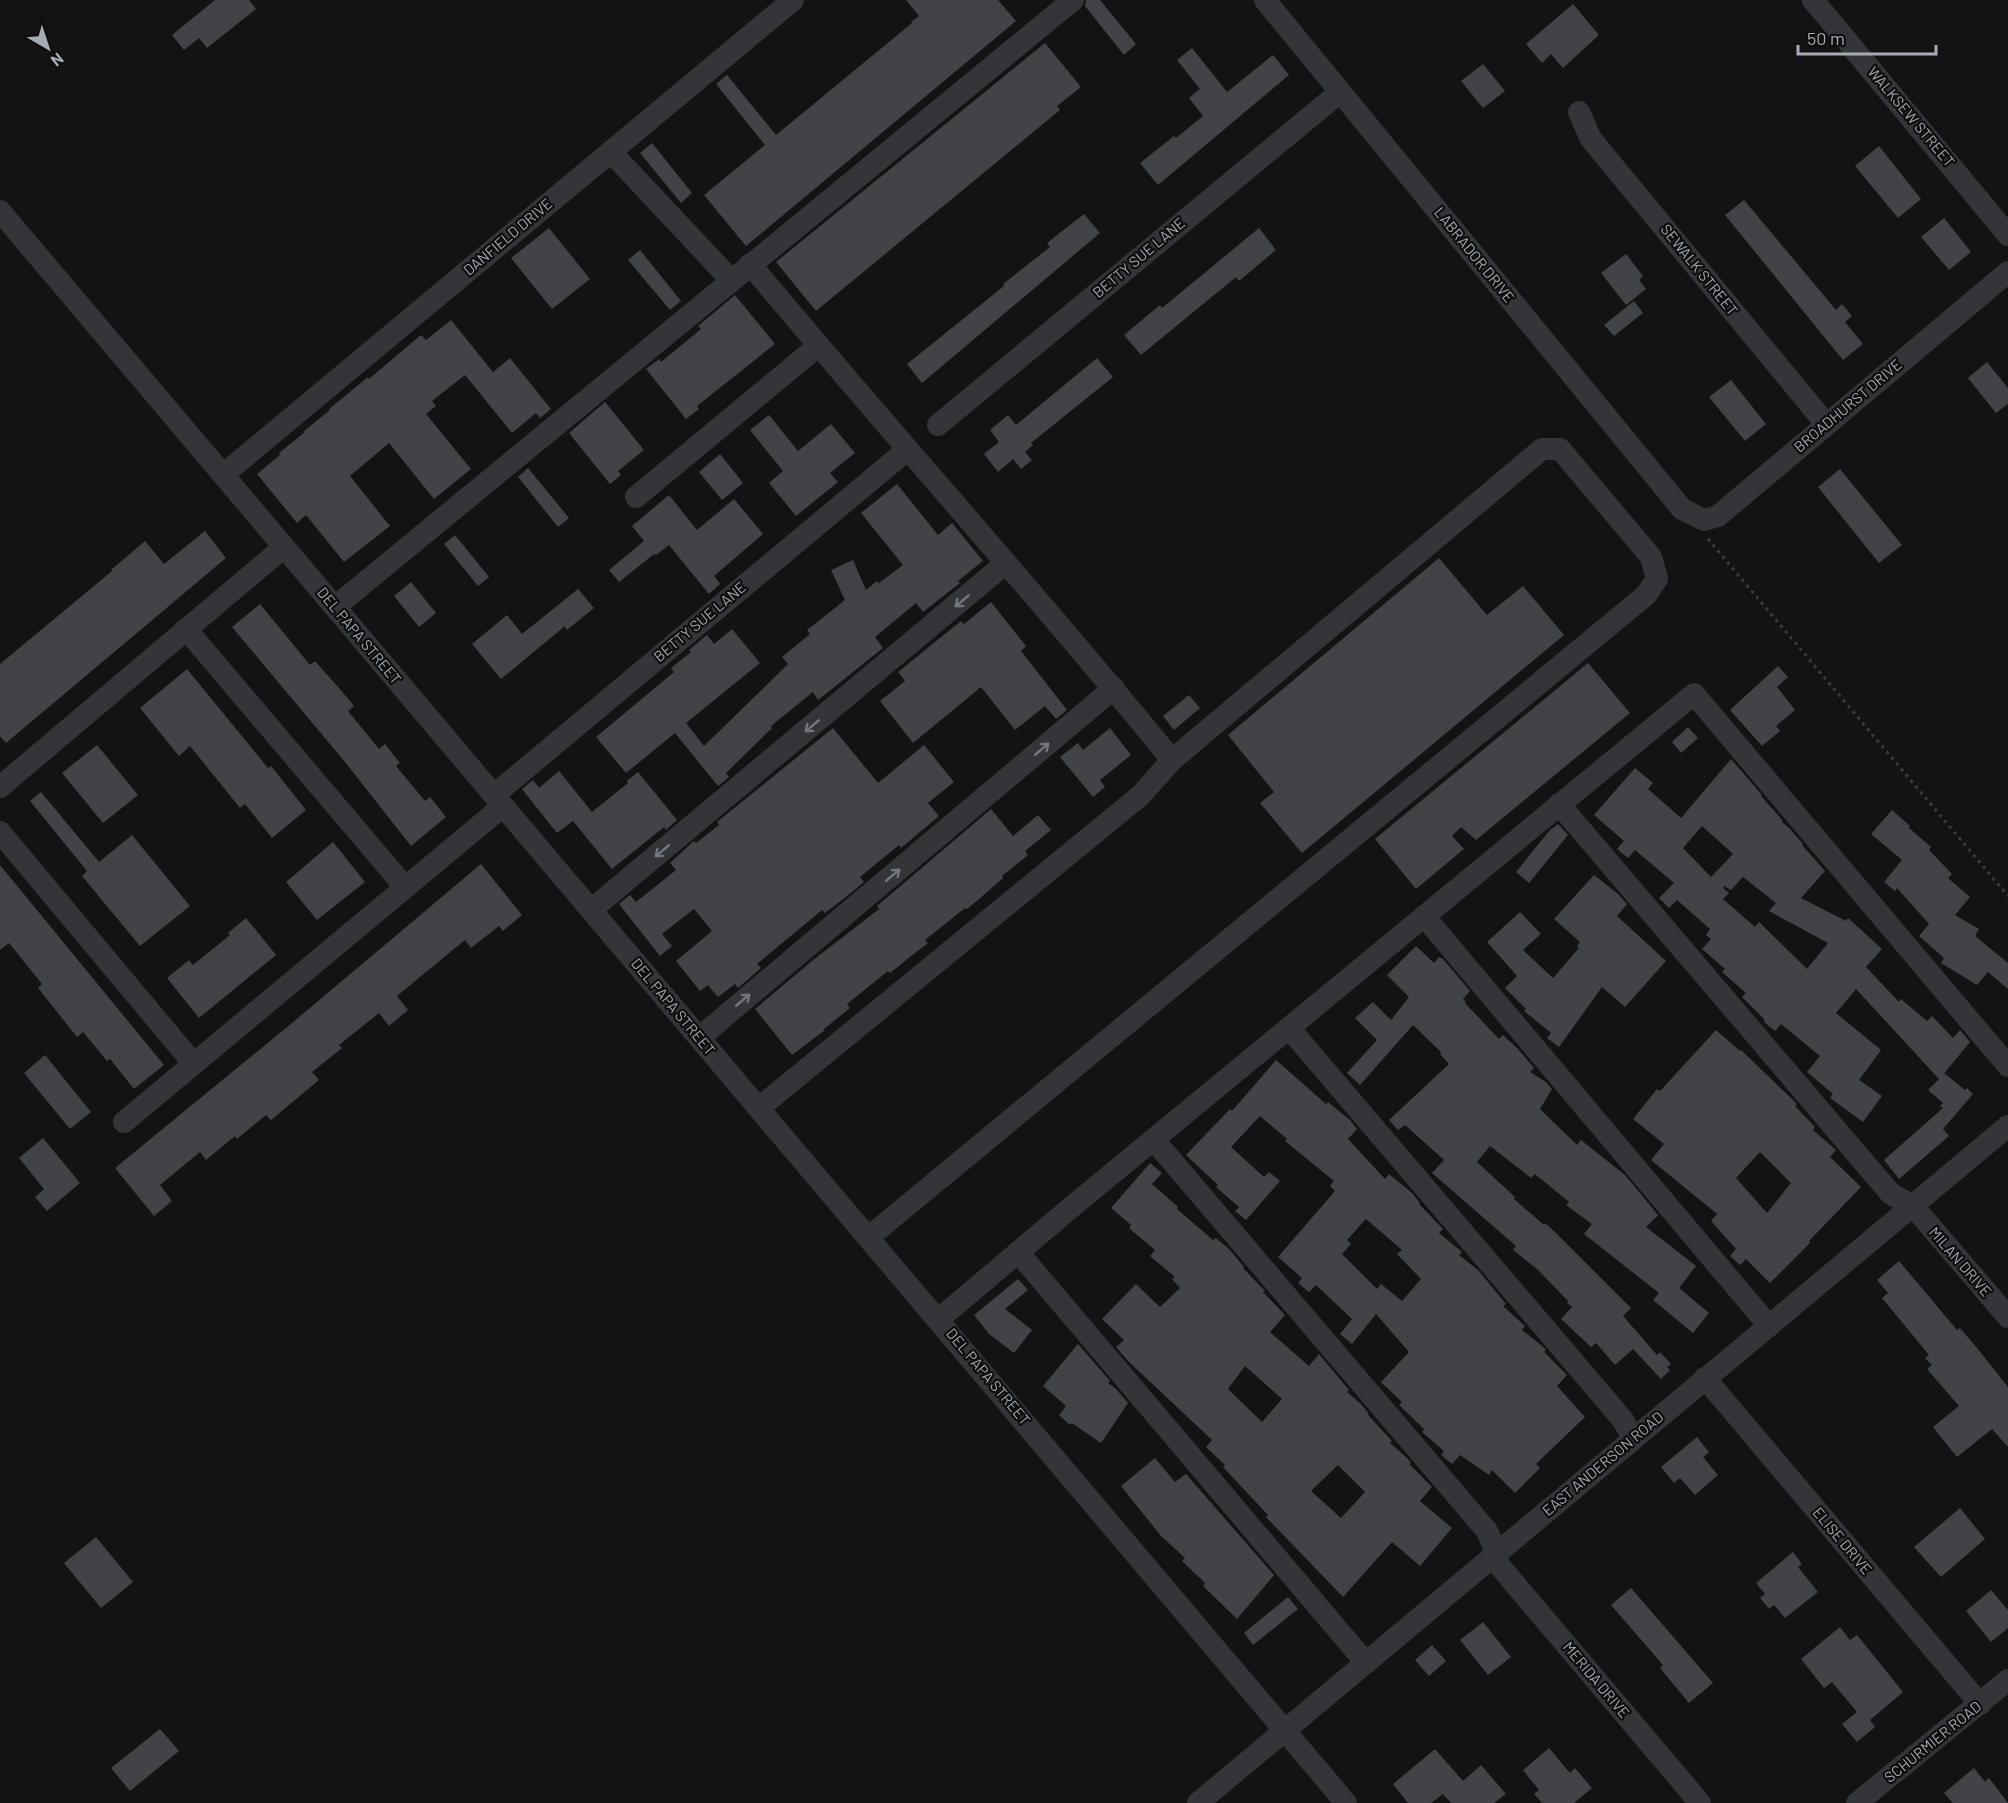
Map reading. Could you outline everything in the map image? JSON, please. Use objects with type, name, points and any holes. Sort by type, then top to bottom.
[{"type":"street","name":"DANFIELD DRIVE","points":[[224,474],[793,0]]},
{"type":"street","points":[[335,607],[1073,0]]},
{"type":"street","name":"LABRADOR DRIVE","points":[[1265,0],[1683,509]]},
{"type":"street","name":"WALKSEW STREET","points":[[1813,0],[2008,235]]},
{"type":"street","name":"BETTY SUE LANE","points":[[938,425],[1340,92]]},
{"type":"street","name":"SEWALK STREET","points":[[1579,112],[1591,139],[1826,424]]},
{"type":"street","points":[[611,152],[731,280]]},
{"type":"street","name":"DEL PAPA STREET","points":[[0,211],[1346,1803]]},
{"type":"street","points":[[750,264],[907,450],[1114,688],[1172,760]]},
{"type":"street","name":"BROADHURST DRIVE","points":[[1683,509],[1704,520],[1718,516],[2008,272]]},
{"type":"street","points":[[636,497],[819,346]]},
{"type":"street","points":[[759,1108],[1141,795],[1172,760],[1542,449],[1560,449],[1651,557],[1657,579],[1646,595],[869,1237]]},
{"type":"street","name":"BETTY SUE LANE","points":[[124,1122],[405,887],[498,801],[907,450]]},
{"type":"street","points":[[0,787],[284,547]]},
{"type":"street","points":[[591,910],[1006,563]]},
{"type":"street","points":[[186,629],[405,887]]},
{"type":"street","points":[[699,1038],[1114,688]]},
{"type":"street","points":[[939,1319],[1694,694],[2008,1065]]},
{"type":"street","name":"MILAN DRIVE","points":[[1559,804],[1891,1194],[1913,1206],[2008,1317]]},
{"type":"street","points":[[0,832],[193,1063]]},
{"type":"street","points":[[1424,916],[1769,1326]]},
{"type":"street","points":[[1289,1028],[1615,1411],[1633,1438]]},
{"type":"street","name":"EAST ANDERSON ROAD","points":[[1198,1803],[2008,1126]]},
{"type":"street","name":"MERIDA DRIVE","points":[[1154,1140],[1487,1531],[1497,1554],[1498,1564],[1700,1803]]},
{"type":"street","points":[[1018,1252],[1366,1663]]},
{"type":"street","name":"ELISE DRIVE","points":[[1705,1378],[1980,1704]]},
{"type":"street","name":"SCHURMIER ROAD","points":[[1857,1803],[2008,1680]]},
{"type":"path","points":[[1705,536],[2008,896]]},
{"type":"building","points":[[215,0],[249,0],[256,9],[207,48],[199,38],[184,50],[172,35]]},
{"type":"building","points":[[906,0],[998,0],[1016,21],[746,246],[704,195],[765,145],[716,84],[727,75],[776,135],[919,16]]},
{"type":"building","points":[[1086,0],[1100,0],[1136,44],[1124,55],[1085,6]]},
{"type":"building","points":[[1573,4],[1599,35],[1563,68],[1551,54],[1542,63],[1526,44]]},
{"type":"building","points":[[1045,43],[1081,87],[1057,106],[1060,110],[816,311],[776,262]]},
{"type":"building","points":[[1192,48],[1227,92],[1273,55],[1289,75],[1158,185],[1140,163],[1203,116],[1189,98],[1200,89],[1177,60]]},
{"type":"building","points":[[1483,64],[1505,91],[1483,108],[1461,81]]},
{"type":"building","points":[[652,143],[692,193],[681,203],[640,153]]},
{"type":"building","points":[[1879,146],[1921,199],[1898,218],[1855,166]]},
{"type":"building","points":[[1744,200],[1836,310],[1842,304],[1852,316],[1845,322],[1863,344],[1843,360],[1725,215]]},
{"type":"building","points":[[1084,214],[1100,233],[922,383],[907,364],[1004,286],[1003,284],[1050,247],[1047,243]]},
{"type":"building","points":[[1944,218],[1971,252],[1949,270],[1921,237]]},
{"type":"building","points":[[549,228],[590,279],[552,309],[511,258]]},
{"type":"building","points":[[1259,228],[1276,250],[1239,281],[1236,277],[1141,355],[1124,335],[1160,305],[1162,308]]},
{"type":"building","points":[[640,250],[681,301],[670,310],[628,260]]},
{"type":"building","points":[[1626,254],[1643,276],[1639,280],[1646,289],[1626,305],[1601,273]]},
{"type":"building","points":[[735,295],[775,344],[697,406],[699,409],[686,419],[646,369],[659,359],[661,362],[701,329],[698,326]]},
{"type":"building","points":[[1634,301],[1643,313],[1614,336],[1604,325]]},
{"type":"building","points":[[451,320],[493,372],[510,358],[551,409],[540,418],[536,413],[512,433],[465,375],[432,401],[436,406],[426,414],[471,469],[434,499],[389,443],[350,476],[390,526],[344,562],[306,515],[297,523],[257,474],[368,377],[369,379],[421,335],[426,340]]},
{"type":"building","points":[[1097,358],[1113,377],[1031,443],[1033,445],[1025,452],[1032,460],[1021,469],[1013,459],[998,472],[984,454],[999,442],[990,430],[1008,415],[1016,425]]},
{"type":"building","points":[[1987,362],[2008,388],[2008,404],[1996,413],[1968,378]]},
{"type":"building","points":[[1731,380],[1766,424],[1745,441],[1709,397]]},
{"type":"building","points":[[605,402],[644,450],[618,471],[621,475],[610,484],[569,433]]},
{"type":"building","points":[[769,415],[798,451],[831,424],[855,453],[830,473],[838,482],[796,516],[769,483],[783,471],[750,430]]},
{"type":"building","points":[[720,454],[743,483],[722,500],[699,472]]},
{"type":"building","points":[[528,468],[569,518],[558,527],[518,477]]},
{"type":"building","points":[[1840,469],[1902,545],[1879,563],[1818,487]]},
{"type":"building","points":[[897,484],[938,535],[952,523],[983,561],[958,581],[960,583],[923,612],[916,603],[875,637],[883,648],[818,700],[813,692],[771,726],[772,728],[726,773],[729,777],[718,786],[675,733],[626,773],[596,737],[674,672],[671,668],[707,635],[714,644],[732,629],[760,663],[686,723],[704,746],[788,664],[782,657],[810,634],[807,630],[845,600],[831,570],[853,560],[866,590],[903,565],[861,513]]},
{"type":"building","points":[[669,495],[697,530],[734,499],[763,534],[714,576],[720,584],[709,594],[669,545],[619,582],[609,570],[644,541],[632,526]]},
{"type":"building","points":[[205,531],[226,558],[6,743],[0,736],[0,664],[145,541],[164,564]]},
{"type":"building","points":[[455,535],[489,577],[478,586],[444,544]]},
{"type":"building","points":[[1439,558],[1487,615],[1523,586],[1564,635],[1302,853],[1260,803],[1274,792],[1228,735]]},
{"type":"building","points":[[411,582],[436,613],[419,627],[394,596]]},
{"type":"building","points":[[578,589],[594,608],[567,630],[565,626],[501,679],[472,644],[507,615],[522,634]]},
{"type":"building","points":[[991,602],[1026,646],[1021,651],[1067,710],[1056,719],[1045,706],[1015,730],[981,687],[913,743],[880,701],[905,681],[898,672],[961,621],[964,624]]},
{"type":"building","points":[[260,604],[310,665],[315,661],[354,706],[348,711],[379,749],[385,744],[400,763],[396,766],[425,801],[430,797],[446,817],[411,846],[345,762],[232,627]]},
{"type":"building","points":[[1588,663],[1630,713],[1476,840],[1461,827],[1452,836],[1464,849],[1416,889],[1375,839]]},
{"type":"building","points":[[1778,666],[1788,677],[1777,687],[1795,710],[1776,726],[1780,731],[1762,746],[1730,710]]},
{"type":"building","points":[[187,669],[268,768],[271,766],[306,810],[272,838],[245,804],[240,808],[190,746],[179,756],[140,708]]},
{"type":"building","points":[[1189,695],[1200,708],[1174,730],[1163,716]]},
{"type":"building","points":[[1688,727],[1698,738],[1681,753],[1672,742]]},
{"type":"building","points":[[833,728],[878,783],[924,745],[954,782],[928,803],[939,816],[901,848],[899,845],[860,877],[864,882],[852,892],[825,913],[822,910],[757,964],[761,968],[738,988],[735,984],[718,997],[708,985],[700,991],[676,961],[712,931],[694,909],[662,934],[672,946],[660,956],[619,904],[630,895],[636,902],[676,870],[670,863],[694,841],[696,843],[719,825],[717,822]]},
{"type":"building","points":[[1110,728],[1131,755],[1100,780],[1105,787],[1093,797],[1060,757],[1078,743],[1083,750]]},
{"type":"building","points":[[97,745],[138,795],[103,823],[62,773]]},
{"type":"building","points":[[1731,759],[1825,871],[1801,898],[1846,921],[1848,918],[1882,949],[1866,967],[1899,1002],[1901,999],[1927,1021],[1932,1016],[1953,1038],[1960,1030],[1970,1042],[1944,1073],[1973,1094],[1943,1129],[1949,1136],[1899,1179],[1884,1160],[1943,1108],[1940,1106],[1943,1103],[1928,1090],[1939,1079],[1856,989],[1836,1013],[1881,1050],[1859,1080],[1882,1096],[1863,1122],[1830,1098],[1833,1094],[1807,1072],[1820,1056],[1781,1024],[1775,1031],[1764,1022],[1765,1020],[1742,997],[1746,993],[1722,972],[1725,969],[1702,949],[1711,939],[1706,935],[1710,929],[1677,900],[1669,908],[1659,898],[1674,883],[1635,850],[1628,858],[1617,849],[1624,841],[1594,815],[1635,768],[1653,783],[1648,789],[1681,818]],"holes":[[[1702,826],[1733,854],[1711,877],[1683,848]],[[1743,877],[1776,903],[1769,911],[1828,943],[1807,969],[1759,922],[1755,927],[1723,899],[1729,893],[1723,888],[1724,886],[1731,890]]]},
{"type":"building","points":[[559,771],[592,812],[638,772],[677,820],[666,830],[664,827],[612,869],[573,821],[557,833],[522,789],[533,780],[539,788]]},
{"type":"building","points":[[41,792],[99,862],[132,835],[190,906],[140,946],[82,876],[87,871],[30,801]]},
{"type":"building","points":[[991,809],[1013,836],[1038,815],[1051,830],[1025,851],[1028,855],[978,900],[925,940],[928,943],[847,1004],[850,1008],[792,1055],[755,1009],[879,909],[877,906]]},
{"type":"building","points":[[1892,810],[1931,847],[1929,850],[1952,874],[1948,878],[1970,897],[1955,915],[1979,929],[1975,936],[2008,963],[2008,989],[1988,972],[1977,985],[1941,963],[1944,958],[1919,936],[1929,924],[1897,888],[1895,891],[1884,882],[1902,860],[1871,834]]},
{"type":"building","points":[[1558,824],[1568,835],[1529,883],[1516,872],[1550,830]]},
{"type":"building","points":[[333,842],[365,882],[317,920],[286,882]]},
{"type":"building","points":[[481,864],[522,915],[503,931],[499,926],[471,948],[465,940],[397,996],[408,1010],[389,1026],[379,1013],[339,1045],[342,1048],[312,1072],[319,1080],[271,1120],[266,1115],[237,1139],[235,1136],[206,1160],[200,1152],[160,1185],[172,1201],[154,1216],[115,1168]]},
{"type":"building","points":[[0,865],[164,1065],[134,1089],[110,1059],[107,1061],[83,1032],[77,1037],[38,988],[42,984],[9,943],[0,950]]},
{"type":"building","points":[[1594,875],[1627,904],[1617,916],[1666,961],[1625,1007],[1602,987],[1559,1047],[1547,1038],[1551,1033],[1524,1011],[1526,1009],[1505,988],[1517,976],[1487,942],[1520,912],[1541,934],[1523,950],[1553,978],[1579,948],[1577,946],[1580,942],[1554,919]]},
{"type":"building","points":[[246,918],[276,955],[199,1018],[167,978],[189,960],[193,965],[230,935],[228,933]]},
{"type":"building","points":[[1416,946],[1434,963],[1439,957],[1443,959],[1470,991],[1463,999],[1465,1003],[1499,1039],[1503,1035],[1517,1048],[1534,1068],[1530,1072],[1546,1082],[1552,1089],[1540,1109],[1577,1145],[1581,1140],[1625,1175],[1658,1215],[1646,1227],[1696,1266],[1679,1288],[1709,1313],[1693,1333],[1653,1300],[1659,1293],[1584,1234],[1592,1224],[1566,1205],[1569,1202],[1535,1174],[1531,1178],[1490,1146],[1477,1162],[1515,1197],[1514,1199],[1555,1232],[1631,1308],[1623,1316],[1657,1355],[1660,1352],[1671,1364],[1667,1367],[1670,1370],[1661,1379],[1633,1349],[1615,1365],[1596,1343],[1591,1347],[1561,1319],[1572,1307],[1567,1303],[1568,1301],[1537,1269],[1513,1250],[1516,1246],[1432,1173],[1444,1160],[1405,1125],[1398,1130],[1389,1120],[1449,1064],[1440,1054],[1441,1052],[1413,1025],[1360,1085],[1347,1073],[1377,1040],[1355,1018],[1373,1002],[1391,1020],[1409,997],[1387,975]]},
{"type":"building","points":[[1716,1030],[1741,1050],[1797,1104],[1795,1106],[1815,1127],[1813,1130],[1836,1150],[1830,1157],[1861,1187],[1770,1283],[1746,1259],[1740,1265],[1730,1256],[1736,1249],[1711,1221],[1717,1214],[1651,1160],[1664,1144],[1633,1119],[1657,1089],[1660,1091]],"holes":[[[1760,1152],[1791,1183],[1767,1213],[1736,1178]]]},
{"type":"building","points":[[45,1055],[91,1112],[70,1129],[24,1073]]},
{"type":"building","points":[[1276,1060],[1326,1104],[1328,1102],[1350,1120],[1357,1129],[1348,1139],[1385,1179],[1389,1174],[1412,1193],[1419,1204],[1443,1229],[1439,1233],[1462,1252],[1459,1255],[1478,1270],[1506,1304],[1503,1306],[1525,1326],[1522,1330],[1546,1350],[1544,1352],[1567,1375],[1557,1386],[1585,1417],[1536,1464],[1540,1468],[1515,1493],[1492,1470],[1489,1475],[1460,1455],[1452,1464],[1441,1455],[1444,1451],[1422,1432],[1424,1429],[1399,1405],[1402,1402],[1381,1382],[1409,1352],[1376,1314],[1352,1344],[1340,1334],[1352,1319],[1316,1285],[1309,1292],[1298,1283],[1302,1278],[1278,1257],[1335,1191],[1330,1186],[1334,1181],[1285,1141],[1287,1139],[1260,1116],[1231,1147],[1264,1177],[1269,1172],[1280,1181],[1246,1220],[1235,1211],[1239,1207],[1216,1187],[1218,1185],[1186,1155],[1230,1109],[1232,1111]],"holes":[[[1366,1219],[1402,1250],[1397,1254],[1421,1279],[1402,1301],[1381,1284],[1377,1289],[1342,1254],[1351,1244],[1347,1240]]]},
{"type":"building","points":[[43,1138],[80,1183],[47,1211],[35,1197],[44,1189],[19,1158]]},
{"type":"building","points":[[1150,1163],[1162,1173],[1152,1184],[1213,1240],[1216,1238],[1229,1249],[1265,1291],[1263,1292],[1285,1315],[1270,1332],[1309,1366],[1319,1354],[1349,1390],[1347,1392],[1361,1404],[1392,1441],[1390,1443],[1407,1458],[1411,1463],[1409,1464],[1432,1487],[1420,1501],[1452,1528],[1420,1566],[1392,1542],[1343,1597],[1266,1517],[1268,1515],[1223,1467],[1225,1465],[1206,1447],[1212,1440],[1128,1361],[1116,1347],[1124,1340],[1102,1319],[1136,1284],[1160,1307],[1180,1288],[1172,1279],[1175,1277],[1150,1256],[1155,1250],[1129,1228],[1131,1225],[1111,1208]],"holes":[[[1245,1366],[1282,1399],[1262,1422],[1228,1389]],[[1338,1465],[1365,1492],[1341,1518],[1311,1491]]]},
{"type":"building","points":[[1899,1261],[1957,1330],[1960,1328],[2008,1387],[2008,1447],[1992,1429],[1957,1457],[1933,1427],[1959,1406],[1927,1369],[1932,1365],[1925,1358],[1929,1355],[1882,1298],[1888,1293],[1877,1280]]},
{"type":"building","points":[[1018,1279],[1028,1290],[1005,1309],[1032,1330],[1014,1353],[989,1334],[974,1315]]},
{"type":"building","points":[[1078,1344],[1110,1381],[1108,1383],[1128,1403],[1101,1443],[1072,1423],[1070,1425],[1059,1415],[1066,1406],[1043,1386]]},
{"type":"building","points":[[1697,1437],[1709,1452],[1703,1457],[1718,1475],[1695,1495],[1680,1478],[1674,1483],[1661,1467]]},
{"type":"building","points":[[1155,1458],[1175,1482],[1186,1474],[1274,1575],[1237,1619],[1203,1586],[1205,1583],[1182,1561],[1185,1558],[1161,1536],[1121,1486]]},
{"type":"building","points":[[1960,1508],[1985,1539],[1941,1577],[1914,1547]]},
{"type":"building","points":[[96,1537],[133,1582],[101,1608],[64,1563]]},
{"type":"building","points":[[1793,1552],[1802,1564],[1798,1567],[1818,1592],[1785,1618],[1774,1605],[1769,1609],[1760,1598],[1765,1594],[1756,1583]]},
{"type":"building","points":[[1631,1588],[1713,1683],[1689,1703],[1660,1668],[1663,1665],[1611,1605]]},
{"type":"building","points":[[1991,1590],[2008,1610],[2008,1628],[1991,1642],[1966,1611]]},
{"type":"building","points":[[1288,1597],[1298,1609],[1253,1645],[1244,1633]]},
{"type":"building","points":[[1483,1622],[1511,1657],[1488,1675],[1460,1640]]},
{"type":"building","points":[[1840,1627],[1850,1640],[1857,1635],[1903,1692],[1870,1720],[1875,1727],[1857,1742],[1842,1724],[1857,1712],[1832,1682],[1824,1688],[1801,1659]]},
{"type":"building","points":[[1432,1645],[1446,1661],[1429,1676],[1415,1660]]},
{"type":"building","points":[[160,1729],[179,1751],[130,1791],[111,1768]]},
{"type":"building","points":[[1549,1748],[1570,1773],[1575,1768],[1592,1788],[1574,1803],[1542,1803],[1534,1794],[1539,1790],[1523,1770]]},
{"type":"building","points":[[1435,1749],[1463,1781],[1481,1765],[1506,1794],[1494,1803],[1451,1803],[1443,1794],[1431,1803],[1408,1803],[1393,1784]]},
{"type":"building","points":[[1974,1768],[1985,1782],[1989,1778],[2008,1803],[1953,1803],[1944,1793]]}]
